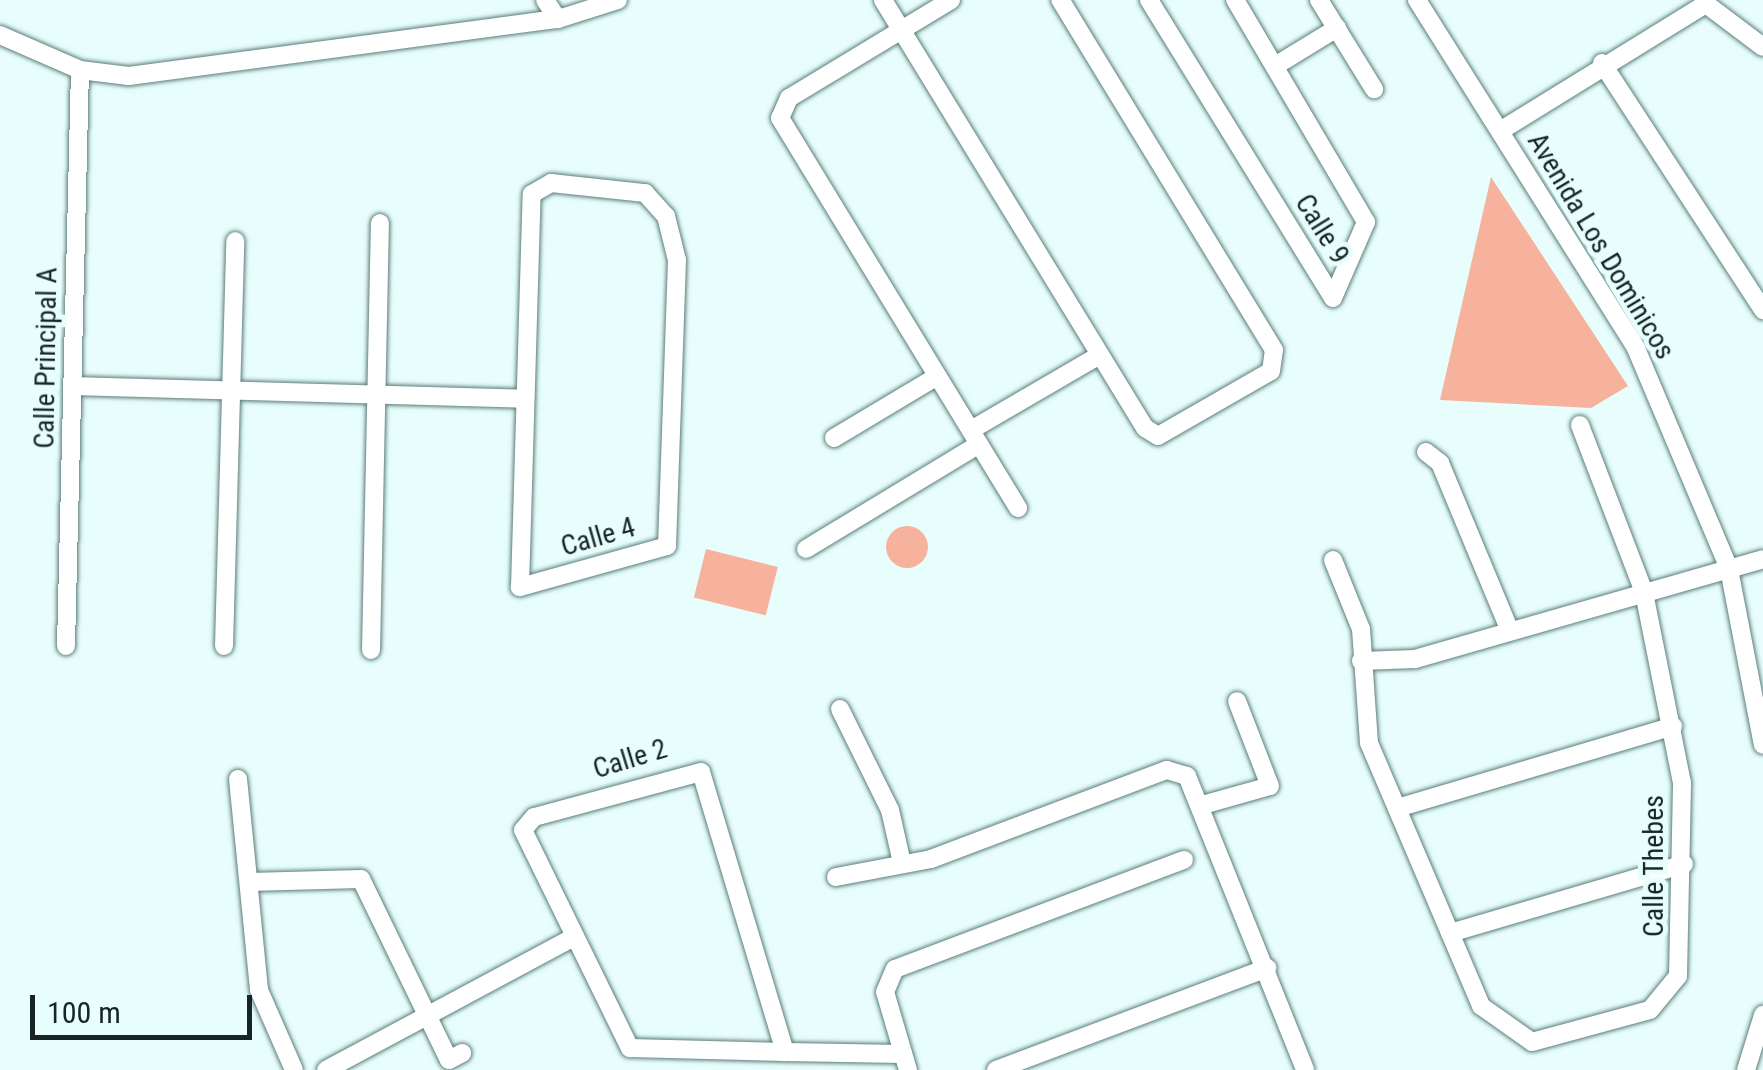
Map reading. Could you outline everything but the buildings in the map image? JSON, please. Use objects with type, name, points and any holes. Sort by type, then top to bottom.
[{"type":"street","points":[[545,0],[558,19]]},
{"type":"street","points":[[0,35],[80,70],[128,76],[558,19],[618,0]]},
{"type":"street","points":[[883,0],[1144,428],[1158,436],[1271,371],[1274,350],[1060,0]]},
{"type":"street","points":[[951,0],[789,98],[780,118],[1018,508]]},
{"type":"street","name":"Calle 9","points":[[1148,0],[1332,298],[1366,222],[1235,0]]},
{"type":"street","points":[[1319,0],[1374,89]]},
{"type":"street","points":[[1416,0],[1500,131]]},
{"type":"street","name":"Avenida Los Dominicos","points":[[1763,47],[1706,4],[1602,63],[1500,131],[1635,346],[1729,569],[1763,745]]},
{"type":"street","points":[[1275,66],[1337,28]]},
{"type":"street","points":[[1602,63],[1763,310]]},
{"type":"street","name":"Calle Principal A","points":[[66,646],[80,70]]},
{"type":"street","name":"Calle 4","points":[[551,183],[645,193],[666,216],[678,260],[667,546],[520,588],[525,398],[532,194],[551,183]]},
{"type":"street","points":[[371,650],[380,223]]},
{"type":"street","points":[[224,646],[234,241]]},
{"type":"street","points":[[806,549],[1100,355]]},
{"type":"street","points":[[834,438],[936,378]]},
{"type":"street","points":[[72,386],[525,398]]},
{"type":"street","name":"Calle Thebes","points":[[1333,560],[1356,609],[1362,715],[1397,808],[1482,1006],[1513,1035],[1553,1042],[1631,1019],[1667,997],[1678,976],[1684,864],[1673,726],[1644,592],[1580,425]]},
{"type":"street","points":[[1426,452],[1440,462],[1510,631]]},
{"type":"street","points":[[1361,661],[1414,659],[1763,559]]},
{"type":"street","points":[[1206,804],[1270,786],[1237,701]]},
{"type":"street","points":[[840,709],[890,810],[902,863]]},
{"type":"street","points":[[1397,808],[1673,726]]},
{"type":"street","points":[[836,878],[902,863],[1168,770],[1188,776],[1206,804],[1305,1070]]},
{"type":"street","name":"Calle 2","points":[[569,936],[523,830],[534,817],[701,772],[785,1052]]},
{"type":"street","points":[[238,779],[258,990],[294,1070]]},
{"type":"street","points":[[326,1070],[427,1008],[569,936],[630,1048],[904,1055],[885,992],[895,969],[1184,860]]},
{"type":"street","points":[[1450,933],[1684,864]]},
{"type":"street","points":[[250,882],[362,879],[450,1060],[462,1054]]},
{"type":"street","points":[[996,1070],[1029,1065],[1267,968]]},
{"type":"street","points":[[1746,1070],[1763,1015]]},
{"type":"shaded area","points":[[1491,177],[1628,386],[1591,408],[1440,400]]},
{"type":"shaded area","points":[[907,526],[922,532],[928,547],[922,562],[907,568],[892,562],[886,547],[892,532]]},
{"type":"shaded area","points":[[706,549],[778,567],[766,615],[694,598]]}]
